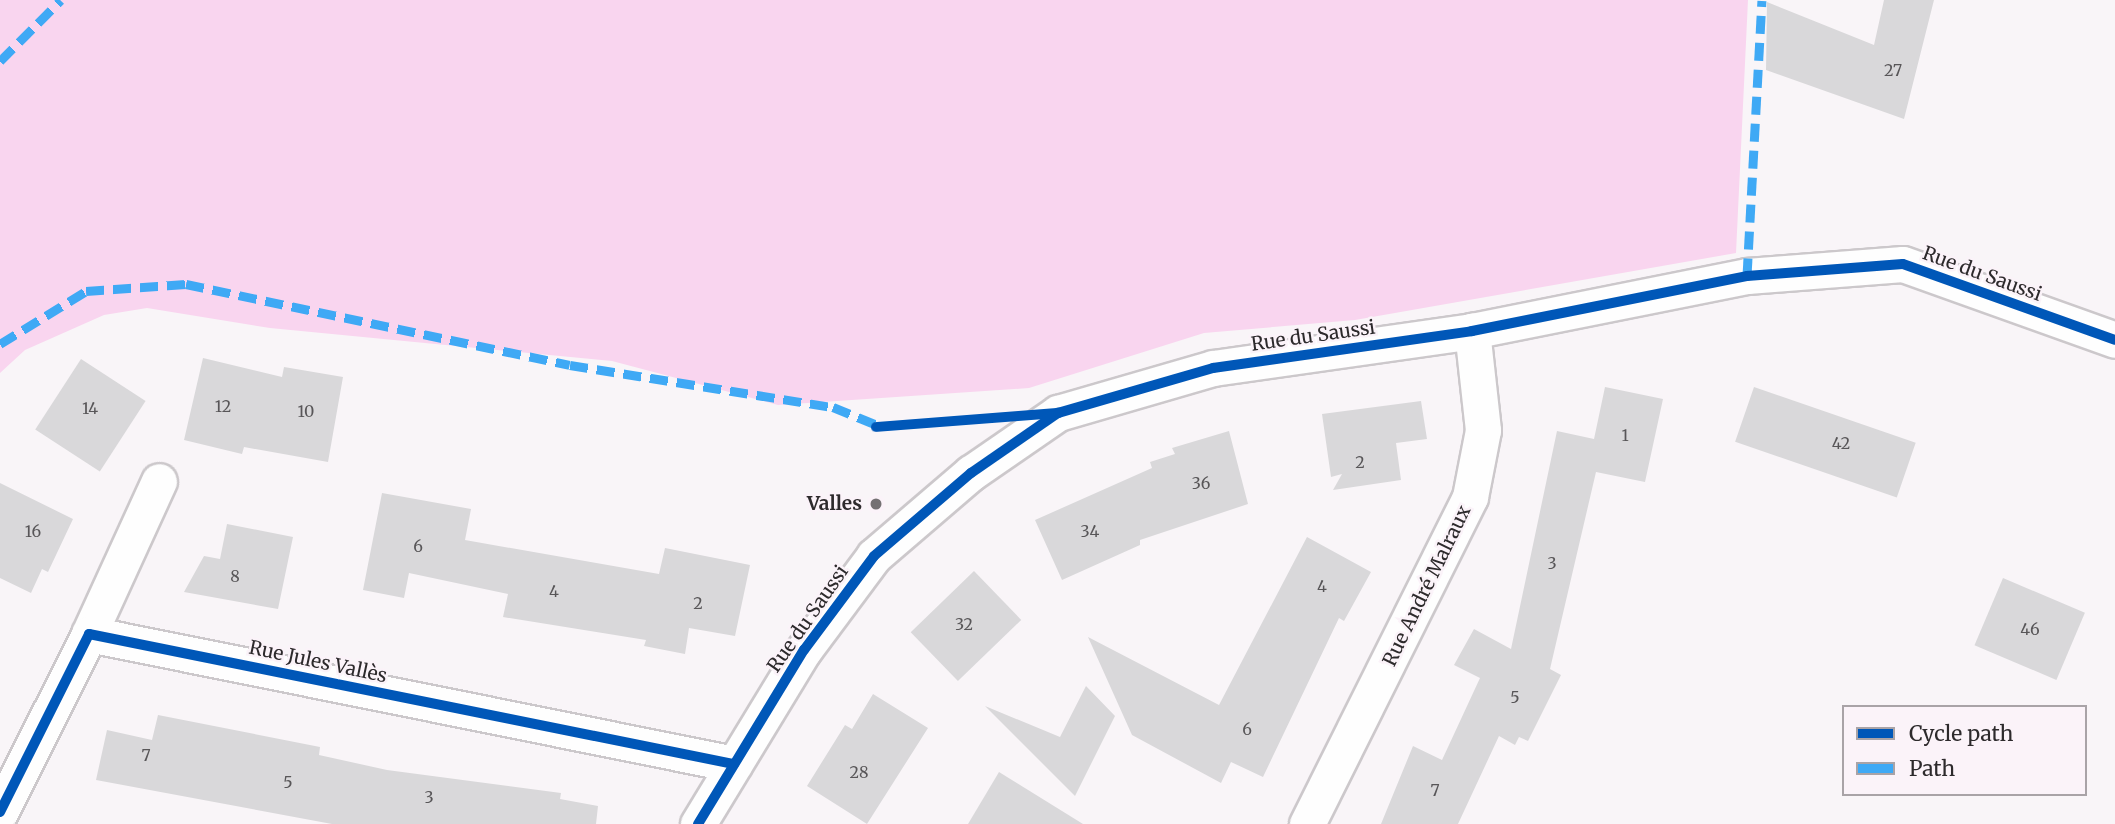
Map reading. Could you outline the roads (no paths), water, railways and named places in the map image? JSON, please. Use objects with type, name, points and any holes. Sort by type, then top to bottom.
[{"type":"street","name":"Rue du Saussi","points":[[698,824],[804,650],[874,556],[971,473],[1058,413],[1213,368],[1472,331],[1747,276],[1903,264],[2115,340]]},
{"type":"street","name":"Rue André Malraux","points":[[1307,824],[1470,497],[1483,430],[1472,331]]},
{"type":"street","points":[[0,812],[89,634],[159,481]]},
{"type":"street","name":"Rue Jules Vallès","points":[[89,634],[734,764]]},
{"type":"place","name":"Valles","points":[[876,504]]}]
